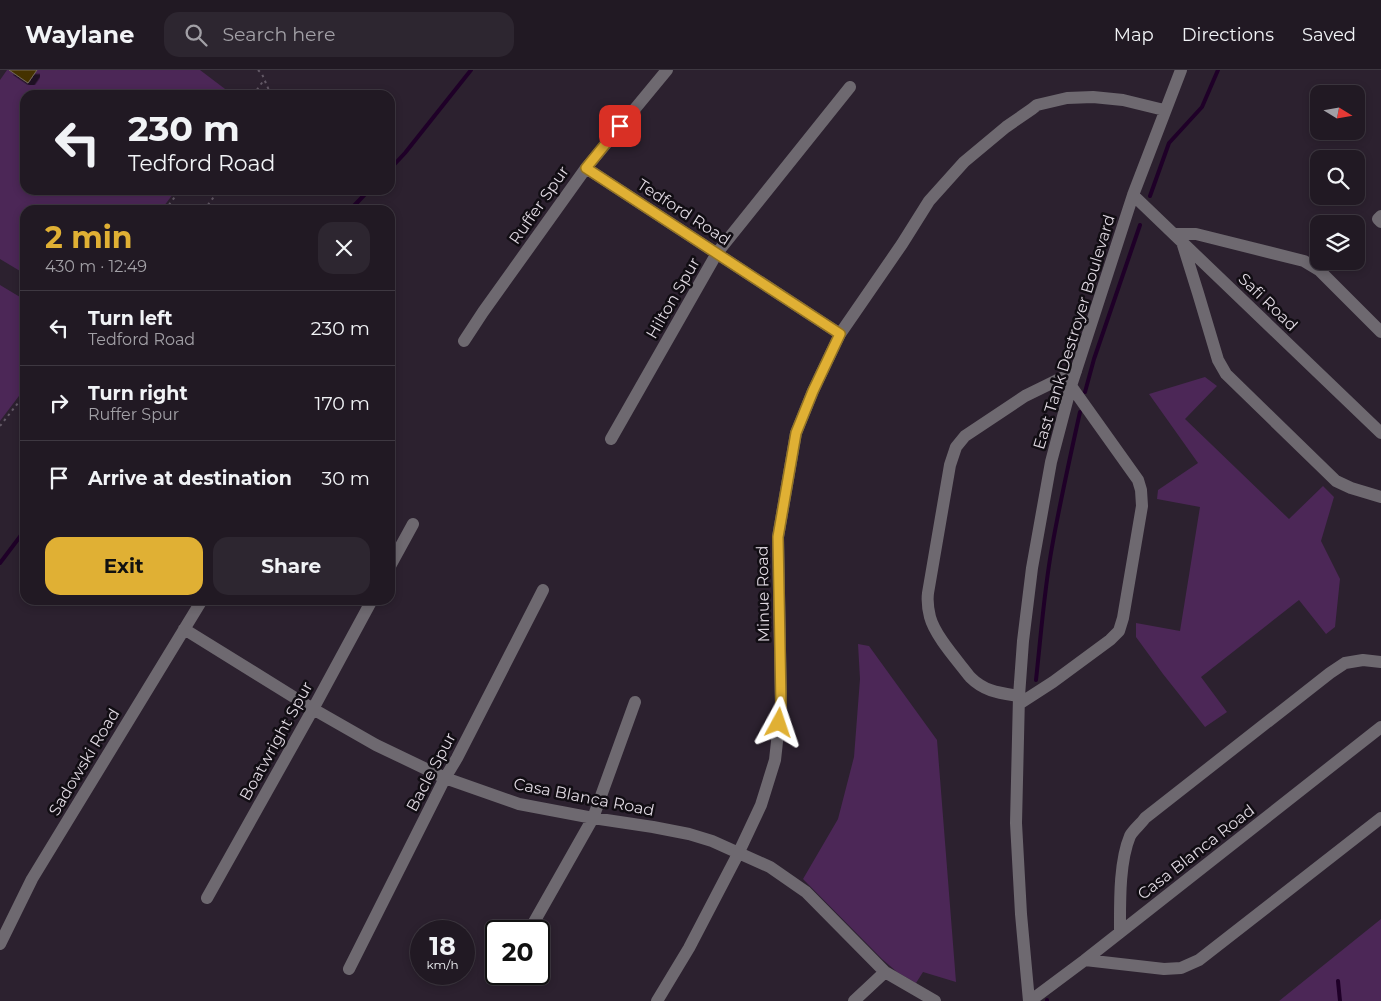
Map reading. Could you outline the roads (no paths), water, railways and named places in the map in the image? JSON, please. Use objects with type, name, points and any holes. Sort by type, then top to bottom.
[{"type":"street","name":"Ruffer Spur","points":[[464,341],[586,168],[667,70]]},
{"type":"street","name":"East Tank Destroyer Boulevard","points":[[1030,1001],[1021,914],[1016,823],[1019,700],[1023,641],[1032,568],[1051,462],[1070,386],[1133,195],[1164,110],[1181,70]]},
{"type":"street","name":"Hilton Spur","points":[[611,439],[717,253],[850,87]]},
{"type":"street","name":"Minue Road","points":[[656,1001],[689,948],[738,854],[761,805],[775,760],[781,705],[778,537],[796,433],[813,391],[840,334],[929,201],[964,162],[1006,127],[1037,105],[1067,98],[1092,97],[1123,100],[1164,110]]},
{"type":"street","name":"Tedford Road","points":[[586,168],[840,334]]},
{"type":"street","name":"Safi Road","points":[[1133,195],[1381,433]]},
{"type":"street","points":[[1381,216],[1378,219],[1381,222]]},
{"type":"street","points":[[1381,332],[1320,270],[1304,261],[1196,234],[1178,238],[1198,293],[1218,360],[1226,374],[1336,481],[1351,488],[1381,497]]},
{"type":"street","points":[[1070,386],[1138,480],[1142,506],[1123,618],[1119,631],[1103,646],[1053,682],[1019,700],[992,692],[976,683],[937,632],[930,618],[927,604],[928,593],[950,465],[956,447],[965,436],[1025,396],[1076,371]]},
{"type":"street","points":[[395,557],[413,524]]},
{"type":"street","name":"Bacle Spur","points":[[349,969],[542,590]]},
{"type":"street","name":"Sadowski Road","points":[[0,944],[32,879],[199,605]]},
{"type":"street","name":"Boatwright Spur","points":[[207,898],[369,605]]},
{"type":"street","name":"Casa Blanca Road","points":[[184,629],[313,709],[376,745],[445,778],[519,804],[689,834],[712,841],[770,867],[806,892],[885,972],[935,1001]]},
{"type":"street","points":[[1120,932],[1123,861],[1131,834],[1145,818],[1345,663],[1363,660],[1381,662]]},
{"type":"street","points":[[535,920],[593,818],[635,702]]},
{"type":"street","name":"Casa Blanca Road","points":[[1030,1001],[1085,960],[1381,727]]},
{"type":"street","points":[[1085,960],[1164,969],[1181,968],[1200,960],[1381,818]]},
{"type":"street","points":[[854,1001],[885,972]]},
{"type":"waterway","points":[[395,164],[471,70]]},
{"type":"waterway","points":[[1150,196],[1169,143],[1202,107],[1218,70]]},
{"type":"waterway","points":[[355,205],[364,195]]},
{"type":"waterway","points":[[1085,392],[1094,359],[1140,225]]},
{"type":"waterway","points":[[1036,680],[1049,564],[1080,412]]},
{"type":"waterway","points":[[0,563],[20,537]]},
{"type":"waterway","points":[[1338,981],[1340,1001]]}]
